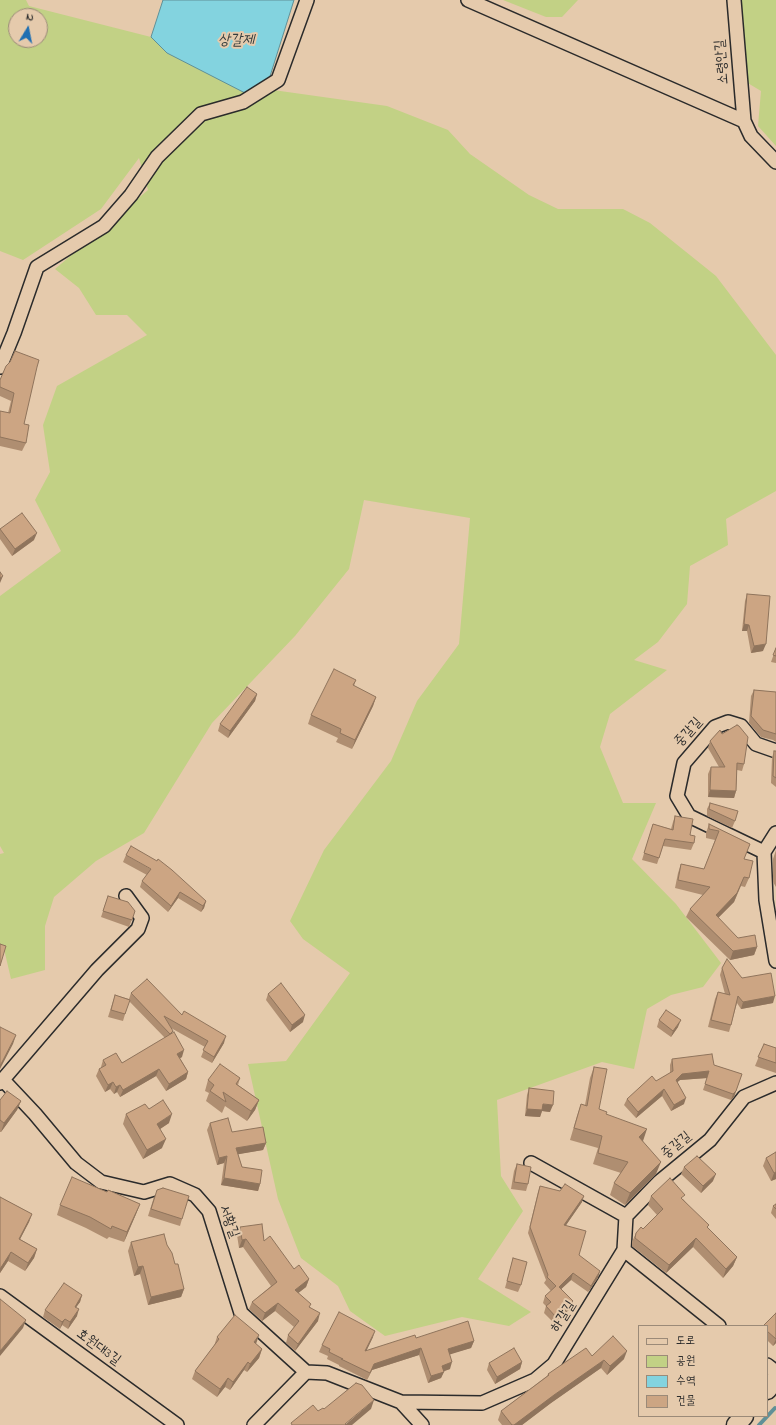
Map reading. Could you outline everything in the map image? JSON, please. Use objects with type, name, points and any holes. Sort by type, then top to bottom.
[{"type":"main road","points":[[768,1389],[776,1380]]},
{"type":"main road","points":[[736,1425],[743,1417]]},
{"type":"street","points":[[0,367],[14,333],[37,267],[104,226],[131,195],[157,157],[201,114],[243,102],[278,80],[307,0]]},
{"type":"street","points":[[468,0],[744,121],[750,136],[776,162]]},
{"type":"street","name":"소령안길","points":[[734,0],[744,121]]},
{"type":"street","name":"중갈길","points":[[764,852],[689,816],[677,796],[684,763],[715,727],[728,722],[741,726],[756,744],[776,751]]},
{"type":"street","points":[[776,833],[764,852],[771,902],[776,961]]},
{"type":"street","name":"서황길","points":[[126,896],[142,918],[138,929],[96,970],[2,1081],[35,1114],[76,1163],[101,1182],[144,1192],[170,1184],[195,1195],[210,1211],[241,1313],[306,1372]]},
{"type":"street","name":"중갈길","points":[[626,1216],[659,1182],[710,1140],[744,1097],[776,1083]]},
{"type":"street","points":[[531,1163],[626,1216],[624,1250],[718,1325]]},
{"type":"street","name":"하갈길","points":[[401,1402],[482,1403],[535,1380],[554,1364],[624,1250]]},
{"type":"street","name":"호원대3길","points":[[0,1296],[177,1425]]},
{"type":"street","points":[[768,1366],[776,1372]]},
{"type":"street","points":[[254,1425],[306,1372],[327,1373],[401,1402],[422,1425]]},
{"type":"green space","points":[[0,0],[26,0],[29,6],[37,8],[8,8],[8,48],[48,48],[48,11],[151,37],[167,53],[266,89],[387,106],[448,130],[470,154],[529,195],[558,209],[623,209],[650,223],[716,276],[776,355],[776,491],[726,519],[728,545],[690,566],[687,604],[658,642],[634,660],[667,670],[610,714],[600,747],[623,803],[656,803],[632,859],[676,904],[721,963],[703,987],[671,995],[647,1009],[634,1069],[602,1062],[497,1100],[501,1176],[523,1211],[478,1279],[531,1312],[509,1326],[462,1317],[385,1336],[350,1311],[338,1286],[301,1258],[278,1199],[248,1064],[286,1061],[350,973],[303,939],[290,921],[324,850],[391,761],[417,701],[459,644],[470,518],[364,500],[349,569],[295,636],[212,723],[144,833],[96,861],[54,897],[45,926],[45,970],[11,979],[4,949],[0,948],[0,854],[4,853],[0,846],[0,596],[61,551],[35,500],[50,472],[43,425],[57,386],[147,335],[127,315],[96,315],[79,288],[55,269],[148,190],[139,158],[101,209],[23,260],[0,251]]},
{"type":"green space","points":[[503,0],[578,0],[562,17],[546,17]]},
{"type":"green space","points":[[734,0],[776,0],[776,146],[758,126],[761,91],[746,82]]},
{"type":"water","name":"상갈제","points":[[163,0],[294,0],[266,89],[247,94],[167,53],[151,37]]},
{"type":"building","points":[[15,351],[39,360],[24,424],[29,425],[26,443],[0,437],[0,411],[10,413],[14,393],[0,387],[0,380]]},
{"type":"building","points":[[22,513],[37,533],[15,549],[0,529]]},
{"type":"building","points":[[747,594],[770,596],[766,644],[754,646],[749,625],[744,624]]},
{"type":"building","points":[[776,648],[776,656],[773,655]]},
{"type":"building","points":[[334,669],[356,680],[353,685],[376,697],[355,740],[340,733],[341,729],[311,715]]},
{"type":"building","points":[[247,687],[257,694],[230,731],[220,724]]},
{"type":"building","points":[[754,690],[776,692],[776,734],[763,730],[751,716]]},
{"type":"building","points":[[737,725],[748,737],[744,764],[737,763],[736,791],[710,790],[711,767],[725,767],[710,741],[720,730],[722,734]]},
{"type":"building","points":[[774,751],[776,751],[776,778],[773,776]]},
{"type":"building","points":[[710,803],[738,811],[735,821],[709,809]]},
{"type":"building","points":[[675,816],[693,819],[690,835],[695,836],[694,843],[665,839],[659,858],[644,853],[653,824],[673,830]]},
{"type":"building","points":[[709,824],[750,844],[744,859],[753,861],[749,878],[744,877],[737,893],[716,915],[738,938],[755,935],[757,947],[733,951],[690,909],[710,887],[678,880],[681,864],[704,869],[719,831],[709,829]]},
{"type":"building","points":[[131,846],[157,861],[158,859],[172,870],[206,901],[203,906],[180,892],[171,906],[142,881],[151,869],[126,855]]},
{"type":"building","points":[[108,896],[128,902],[135,911],[132,920],[103,911]]},
{"type":"building","points":[[0,944],[6,946],[0,966]]},
{"type":"building","points":[[727,959],[742,978],[771,973],[775,996],[743,1002],[738,996],[731,1025],[711,1020],[718,992],[730,995],[722,968]]},
{"type":"building","points":[[147,979],[182,1015],[184,1011],[226,1036],[214,1057],[203,1050],[208,1041],[164,1016],[173,1031],[170,1034],[131,993]]},
{"type":"building","points":[[281,983],[305,1015],[292,1025],[268,994]]},
{"type":"building","points":[[115,995],[130,1000],[125,1014],[111,1010]]},
{"type":"building","points":[[666,1010],[681,1020],[673,1031],[659,1020]]},
{"type":"building","points":[[0,1027],[16,1035],[0,1066]]},
{"type":"building","points":[[174,1032],[184,1050],[177,1054],[188,1072],[169,1084],[159,1069],[123,1090],[120,1085],[116,1087],[113,1082],[108,1085],[99,1069],[106,1065],[103,1060],[116,1053],[122,1063]]},
{"type":"building","points":[[764,1044],[776,1048],[776,1063],[758,1057]]},
{"type":"building","points":[[712,1054],[714,1065],[742,1074],[736,1091],[733,1094],[705,1084],[709,1071],[682,1074],[676,1080],[686,1098],[674,1105],[664,1089],[638,1112],[627,1099],[652,1076],[656,1081],[673,1071],[672,1059]]},
{"type":"building","points":[[220,1064],[240,1078],[236,1084],[259,1100],[251,1111],[223,1092],[226,1102],[210,1091],[214,1085],[208,1080]]},
{"type":"building","points":[[594,1067],[607,1069],[599,1109],[607,1112],[606,1114],[647,1129],[639,1137],[661,1162],[630,1193],[614,1183],[628,1162],[598,1153],[602,1136],[574,1128],[581,1104],[587,1106]]},
{"type":"building","points":[[529,1088],[554,1091],[553,1105],[543,1104],[542,1110],[527,1109]]},
{"type":"building","points":[[7,1091],[21,1101],[4,1123],[0,1120],[0,1100]]},
{"type":"building","points":[[163,1100],[172,1114],[157,1124],[166,1139],[147,1150],[126,1114],[145,1104],[149,1109]]},
{"type":"building","points":[[228,1118],[232,1132],[263,1127],[266,1143],[236,1148],[242,1167],[262,1170],[260,1184],[224,1178],[227,1156],[219,1158],[210,1123]]},
{"type":"building","points":[[776,1152],[776,1172],[774,1173],[766,1158]]},
{"type":"building","points":[[697,1156],[716,1174],[703,1186],[684,1167]]},
{"type":"building","points":[[517,1164],[531,1167],[528,1184],[514,1182]]},
{"type":"building","points":[[72,1177],[107,1192],[108,1190],[140,1204],[127,1232],[112,1226],[111,1229],[90,1217],[60,1205]]},
{"type":"building","points":[[670,1178],[685,1195],[681,1198],[709,1225],[707,1227],[737,1257],[726,1269],[696,1238],[669,1265],[635,1238],[636,1233],[641,1227],[643,1229],[663,1209],[651,1196]]},
{"type":"building","points":[[565,1184],[584,1196],[564,1225],[586,1231],[579,1255],[600,1271],[591,1286],[573,1273],[559,1287],[573,1301],[556,1317],[546,1306],[551,1302],[545,1296],[556,1286],[547,1277],[548,1275],[530,1227],[540,1186],[560,1191]]},
{"type":"building","points":[[163,1188],[189,1196],[182,1219],[151,1209],[157,1190]]},
{"type":"building","points":[[0,1197],[32,1214],[19,1239],[37,1249],[28,1263],[11,1252],[0,1269]]},
{"type":"building","points":[[262,1224],[264,1241],[270,1236],[294,1269],[299,1265],[309,1279],[295,1290],[311,1304],[309,1307],[320,1313],[298,1344],[288,1335],[299,1321],[278,1303],[265,1313],[252,1302],[277,1282],[246,1239],[242,1240],[240,1227]]},
{"type":"building","points":[[164,1234],[175,1264],[178,1264],[184,1289],[151,1297],[143,1266],[138,1267],[131,1242]]},
{"type":"building","points":[[513,1258],[527,1262],[521,1285],[507,1281]]},
{"type":"building","points":[[64,1283],[82,1295],[75,1307],[79,1309],[70,1322],[65,1319],[62,1322],[45,1310]]},
{"type":"building","points":[[0,1299],[26,1320],[0,1351]]},
{"type":"building","points":[[339,1312],[375,1331],[365,1351],[415,1335],[416,1338],[468,1321],[474,1341],[448,1349],[452,1362],[442,1366],[444,1372],[431,1376],[421,1348],[374,1364],[370,1373],[329,1352],[330,1349],[322,1345]]},
{"type":"building","points":[[776,1313],[776,1339],[768,1332],[768,1325],[764,1325]]},
{"type":"building","points":[[235,1315],[259,1335],[254,1342],[262,1349],[250,1364],[248,1362],[233,1382],[228,1378],[220,1389],[195,1371],[219,1339],[217,1337]]},
{"type":"building","points":[[613,1336],[627,1351],[610,1366],[604,1360],[514,1425],[512,1425],[501,1411],[549,1375],[548,1374],[586,1348],[592,1356]]},
{"type":"building","points":[[514,1348],[522,1362],[497,1377],[489,1363]]},
{"type":"building","points":[[356,1383],[362,1385],[374,1400],[345,1424],[346,1425],[292,1425],[291,1423],[313,1405],[318,1411],[323,1408],[324,1409]]},
{"type":"waterway","points":[[768,1415],[775,1408]]},
{"type":"waterway","points":[[759,1425],[767,1417]]}]
